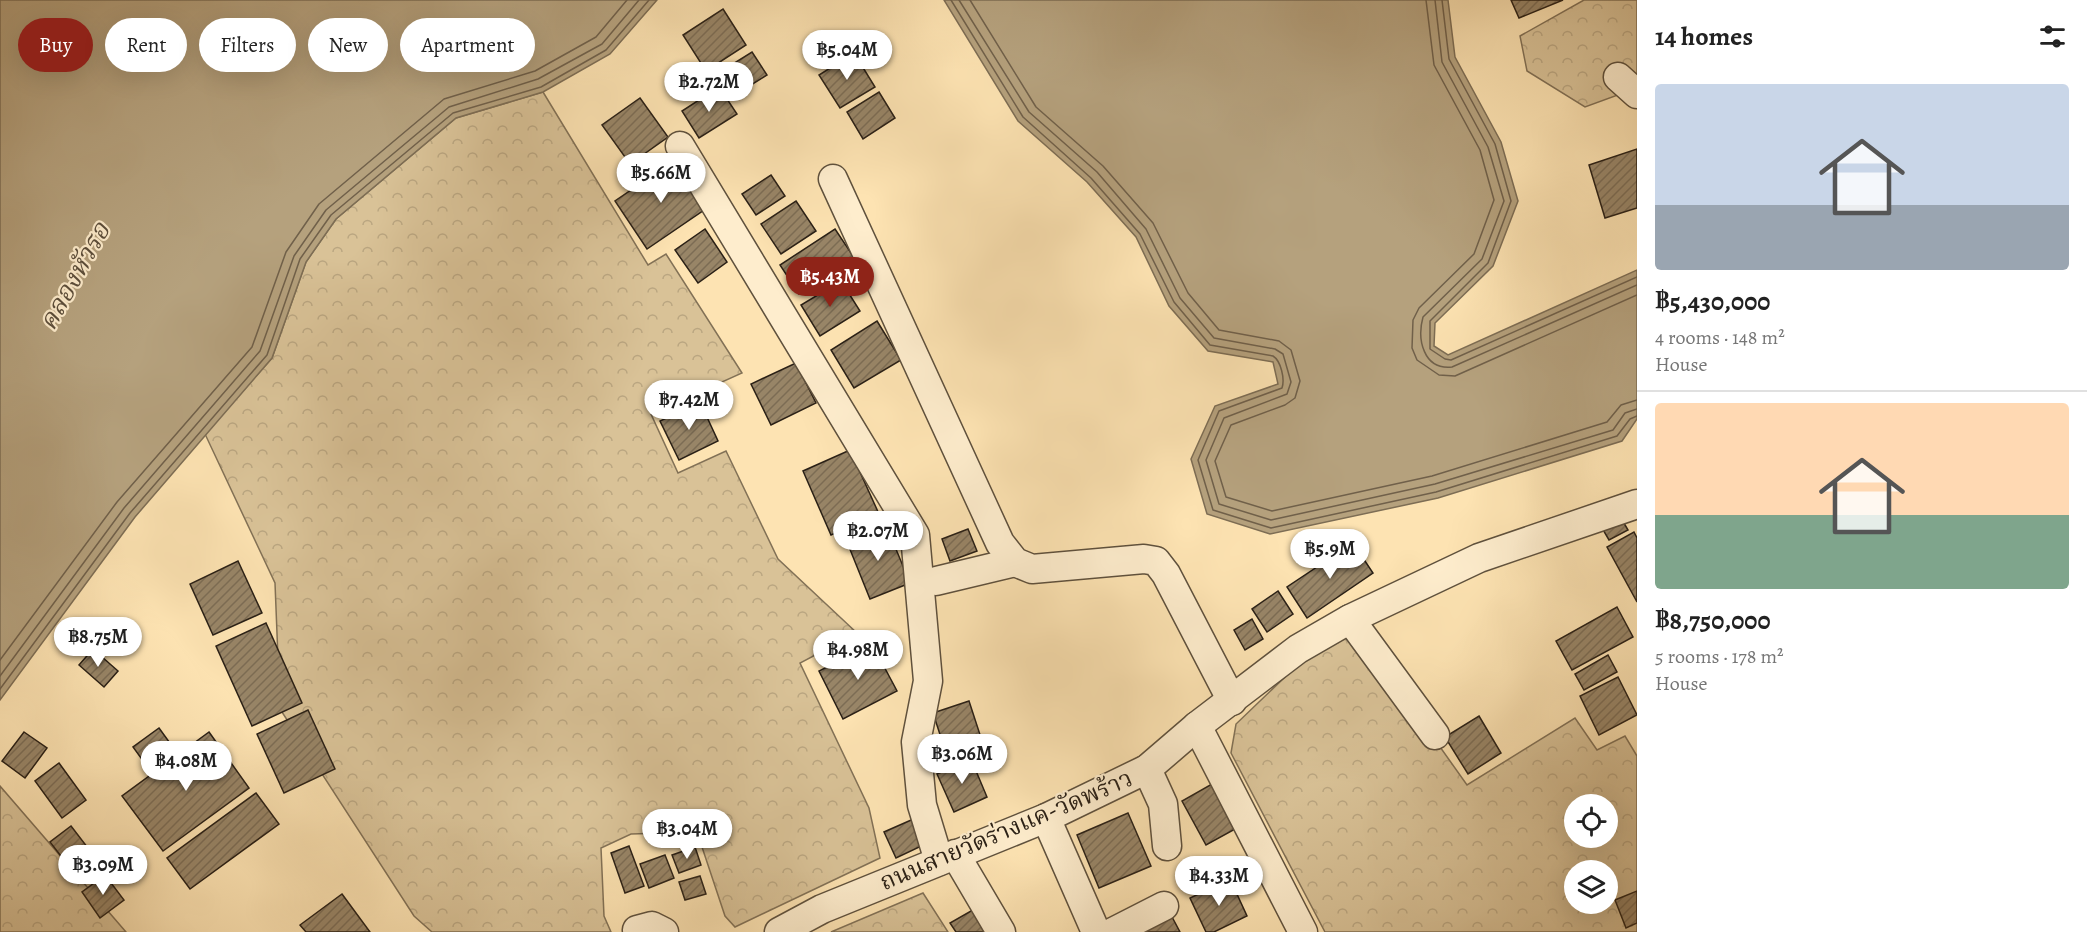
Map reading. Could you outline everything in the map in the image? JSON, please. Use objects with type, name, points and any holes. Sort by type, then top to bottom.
[{"type":"street","points":[[680,146],[915,535],[928,681],[916,742],[922,805],[947,857],[1001,932]]},
{"type":"street","points":[[833,179],[1000,543],[1015,562],[1032,569],[1144,559],[1156,561],[1166,574],[1232,701]]},
{"type":"street","name":"ถนนสายวัดร่างแค-วัดพร้าว","points":[[779,932],[822,909],[1046,818],[1147,768],[1197,726],[1298,649],[1350,619],[1479,558],[1634,513]]},
{"type":"street","points":[[936,581],[1015,562]]},
{"type":"street","points":[[1350,619],[1435,735]]},
{"type":"street","points":[[1197,726],[1303,932]]},
{"type":"street","points":[[1147,768],[1163,804],[1167,846]]},
{"type":"street","points":[[1046,818],[1096,932]]},
{"type":"street","points":[[1113,932],[1164,906]]},
{"type":"green space","points":[[1584,0],[1637,0],[1637,88],[1585,107],[1527,71],[1520,36]]},
{"type":"green space","points":[[543,92],[648,265],[666,254],[742,373],[651,414],[678,473],[726,451],[778,559],[857,633],[800,663],[869,808],[880,858],[735,927],[725,916],[697,832],[631,834],[601,848],[604,916],[611,932],[432,932],[414,916],[280,709],[275,583],[205,434],[272,358],[306,262],[336,219],[456,118]]},
{"type":"green space","points":[[1347,637],[1433,737],[1467,785],[1575,718],[1597,750],[1625,736],[1637,756],[1637,932],[1325,932],[1231,753],[1236,724],[1309,654]]},
{"type":"green space","points":[[0,786],[126,932],[0,932]]},
{"type":"green space","points":[[923,893],[948,932],[831,932]]},
{"type":"water","name":"คลองหัวรอ","points":[[0,0],[657,0],[610,54],[543,92],[456,118],[336,219],[306,262],[272,358],[135,517],[0,700]]},
{"type":"water","points":[[944,0],[1448,0],[1455,57],[1501,142],[1518,201],[1493,266],[1435,323],[1434,346],[1448,355],[1637,270],[1637,419],[1622,441],[1438,498],[1270,534],[1207,514],[1191,459],[1215,406],[1278,384],[1273,362],[1208,351],[1169,306],[1136,237],[1087,182],[1018,121]]},
{"type":"building","points":[[1511,0],[1563,0],[1519,18]]},
{"type":"building","points":[[723,9],[746,45],[706,71],[683,35]]},
{"type":"building","points":[[752,52],[767,75],[735,95],[720,72]]},
{"type":"building","points":[[854,53],[875,87],[840,108],[819,75]]},
{"type":"building","points":[[719,87],[737,114],[699,138],[682,111]]},
{"type":"building","points":[[879,92],[895,118],[863,139],[847,112]]},
{"type":"building","points":[[640,98],[668,137],[630,164],[602,125]]},
{"type":"building","points":[[1637,149],[1637,208],[1605,218],[1589,165]]},
{"type":"building","points":[[675,160],[707,208],[647,249],[615,201]]},
{"type":"building","points":[[771,175],[785,196],[756,215],[742,194]]},
{"type":"building","points":[[796,201],[816,231],[781,254],[761,224]]},
{"type":"building","points":[[705,229],[727,262],[698,283],[675,250]]},
{"type":"building","points":[[835,229],[855,259],[799,294],[780,265]]},
{"type":"building","points":[[841,281],[860,311],[820,336],[801,305]]},
{"type":"building","points":[[877,321],[901,360],[854,388],[831,350]]},
{"type":"building","points":[[796,363],[816,403],[771,425],[751,384]]},
{"type":"building","points":[[700,402],[718,441],[679,460],[660,421]]},
{"type":"building","points":[[850,450],[879,514],[831,535],[803,471]]},
{"type":"building","points":[[1621,518],[1628,530],[1609,540],[1602,528]]},
{"type":"building","points":[[886,525],[910,583],[870,599],[847,542]]},
{"type":"building","points":[[968,529],[977,551],[950,561],[942,539]]},
{"type":"building","points":[[1634,532],[1637,538],[1637,602],[1607,547]]},
{"type":"building","points":[[1353,543],[1373,573],[1307,618],[1287,587]]},
{"type":"building","points":[[238,561],[262,613],[213,635],[190,584]]},
{"type":"building","points":[[1278,591],[1293,614],[1267,632],[1252,609]]},
{"type":"building","points":[[1617,607],[1633,637],[1572,670],[1556,641]]},
{"type":"building","points":[[1252,619],[1263,639],[1245,650],[1234,630]]},
{"type":"building","points":[[266,623],[302,703],[252,726],[216,646]]},
{"type":"building","points":[[872,644],[897,691],[843,719],[819,671]]},
{"type":"building","points":[[93,649],[118,671],[104,687],[79,665]]},
{"type":"building","points":[[1608,655],[1617,672],[1584,690],[1575,674]]},
{"type":"building","points":[[1618,677],[1637,715],[1599,735],[1580,696]]},
{"type":"building","points":[[969,701],[984,747],[948,759],[933,713]]},
{"type":"building","points":[[308,710],[335,769],[284,793],[257,734]]},
{"type":"building","points":[[1479,716],[1501,753],[1468,774],[1445,737]]},
{"type":"building","points":[[159,728],[175,750],[149,769],[133,747]]},
{"type":"building","points":[[24,732],[47,748],[25,778],[2,761]]},
{"type":"building","points":[[209,732],[249,788],[163,851],[122,796]]},
{"type":"building","points":[[971,759],[987,797],[954,812],[937,774]]},
{"type":"building","points":[[59,763],[86,800],[62,818],[35,781]]},
{"type":"building","points":[[1212,784],[1237,828],[1206,845],[1182,801]]},
{"type":"building","points":[[256,793],[279,824],[190,889],[167,858]]},
{"type":"building","points":[[1128,813],[1151,866],[1099,888],[1077,835]]},
{"type":"building","points":[[918,817],[930,842],[896,858],[884,832]]},
{"type":"building","points":[[71,826],[88,848],[67,864],[50,842]]},
{"type":"building","points":[[629,846],[644,886],[625,893],[611,853]]},
{"type":"building","points":[[695,847],[701,865],[679,873],[672,855]]},
{"type":"building","points":[[665,855],[674,878],[649,888],[640,864]]},
{"type":"building","points":[[105,875],[124,900],[100,918],[82,892]]},
{"type":"building","points":[[700,876],[706,894],[685,900],[679,882]]},
{"type":"building","points":[[1230,879],[1247,916],[1214,932],[1206,932],[1190,898]]},
{"type":"building","points":[[1637,891],[1637,923],[1626,928],[1618,908],[1618,899]]},
{"type":"building","points":[[342,894],[370,932],[306,932],[300,925]]},
{"type":"building","points":[[978,907],[995,932],[956,932],[950,923]]},
{"type":"building","points":[[1171,915],[1180,932],[1138,932]]}]
